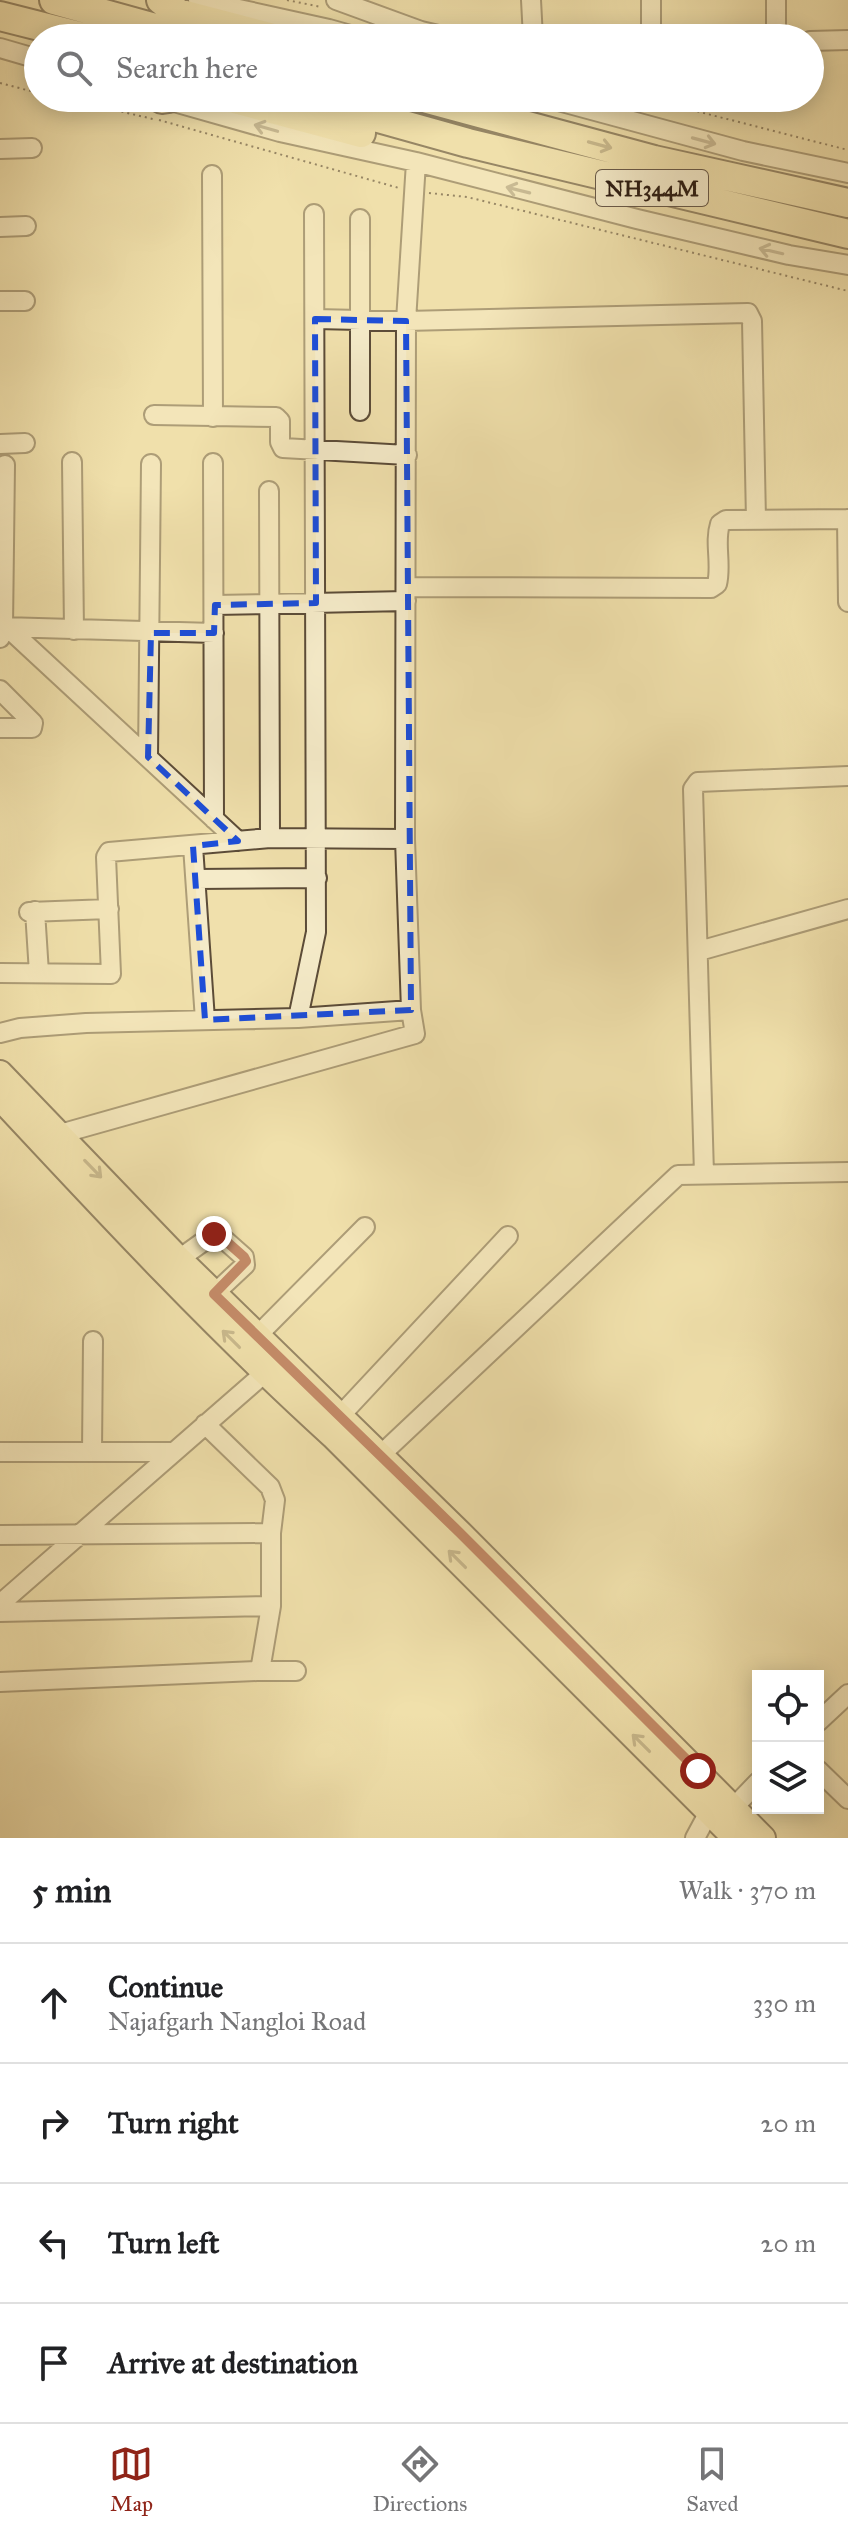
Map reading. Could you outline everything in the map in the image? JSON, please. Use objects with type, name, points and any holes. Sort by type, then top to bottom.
[{"type":"highway","points":[[54,0],[141,24]]},
{"type":"highway","points":[[161,0],[178,13],[220,24]]},
{"type":"highway","points":[[0,16],[32,24]]},
{"type":"highway","points":[[284,112],[395,141],[439,144],[456,140]]},
{"type":"highway","name":"NH344M","points":[[357,112],[456,140],[848,234]]},
{"type":"highway","name":"NH344M","points":[[486,112],[654,160],[848,203]]},
{"type":"main road","points":[[0,1073],[60,1134],[138,1231],[179,1259],[213,1302],[257,1336],[272,1366],[340,1416],[373,1462],[735,1838]]},
{"type":"main road","points":[[0,1098],[213,1302],[272,1366],[763,1838]]},
{"type":"street","points":[[198,0],[301,24]]},
{"type":"street","points":[[336,0],[395,24]]},
{"type":"street","points":[[531,0],[532,24]]},
{"type":"street","points":[[651,0],[651,24]]},
{"type":"street","points":[[776,0],[776,24]]},
{"type":"street","points":[[824,41],[848,40]]},
{"type":"street","points":[[0,48],[24,55]]},
{"type":"street","points":[[210,112],[637,219],[789,255],[848,265]]},
{"type":"street","points":[[599,112],[743,151],[848,173]]},
{"type":"street","points":[[0,149],[32,148]]},
{"type":"street","points":[[60,1134],[415,1034],[411,1010],[405,839],[406,321],[416,162]]},
{"type":"street","points":[[212,175],[213,417]]},
{"type":"street","points":[[298,1018],[315,941],[317,878],[314,214]]},
{"type":"street","points":[[360,219],[360,411]]},
{"type":"street","points":[[0,227],[26,226]]},
{"type":"street","points":[[0,301],[25,301]]},
{"type":"street","points":[[315,319],[406,321],[748,313],[752,321],[756,520]]},
{"type":"street","points":[[154,415],[276,417],[280,421],[281,447],[407,455]]},
{"type":"street","points":[[0,444],[25,443]]},
{"type":"street","points":[[72,462],[74,630]]},
{"type":"street","points":[[213,463],[214,819]]},
{"type":"street","points":[[148,757],[151,464]]},
{"type":"street","points":[[5,465],[3,631],[148,757],[238,841]]},
{"type":"street","points":[[269,491],[270,838]]},
{"type":"street","points":[[215,605],[316,603],[406,594],[711,588],[717,584],[719,574],[718,531],[720,524],[726,520],[848,519],[848,602]]},
{"type":"street","points":[[3,631],[214,633]]},
{"type":"street","points":[[0,690],[33,723],[32,728],[0,728]]},
{"type":"street","points":[[704,1174],[693,789],[698,782],[848,776]]},
{"type":"street","points":[[0,973],[111,974],[106,857],[109,852],[270,838],[405,839]]},
{"type":"street","points":[[193,846],[205,1020]]},
{"type":"street","points":[[197,879],[317,878]]},
{"type":"street","points":[[39,973],[32,912],[109,909]]},
{"type":"street","points":[[699,951],[848,909]]},
{"type":"street","points":[[0,1033],[20,1028],[86,1023],[298,1018],[411,1010]]},
{"type":"street","points":[[373,1462],[675,1178],[682,1174],[848,1172]]},
{"type":"street","points":[[257,1336],[365,1227]]},
{"type":"street","points":[[179,1259],[214,1234],[218,1234],[244,1257],[245,1265],[213,1302]]},
{"type":"street","points":[[340,1416],[508,1236]]},
{"type":"street","points":[[92,1452],[93,1341]]},
{"type":"street","points":[[0,1604],[272,1366]]},
{"type":"street","points":[[205,1424],[273,1492],[275,1500],[271,1533],[271,1606],[261,1665],[257,1671]]},
{"type":"street","points":[[0,1452],[173,1452]]},
{"type":"street","points":[[0,1535],[271,1533]]},
{"type":"street","points":[[0,1612],[271,1606]]},
{"type":"street","points":[[0,1682],[296,1671]]},
{"type":"street","points":[[824,1716],[848,1694]]},
{"type":"street","points":[[824,1776],[848,1799]]},
{"type":"street","points":[[734,1807],[752,1788]]},
{"type":"street","points":[[695,1838],[709,1812]]},
{"type":"path","points":[[0,83],[24,89]]},
{"type":"path","points":[[120,112],[243,142],[414,192],[467,197],[848,291]]},
{"type":"path","points":[[700,112],[848,150]]},
{"type":"highlighted area","points":[[315,319],[406,321],[411,1010],[205,1020],[193,846],[238,841],[148,757],[151,633],[214,633],[215,605],[316,603]]},
{"type":"route","points":[[214,1234],[218,1234],[246,1261],[214,1294],[459,1532],[698,1771]]}]
